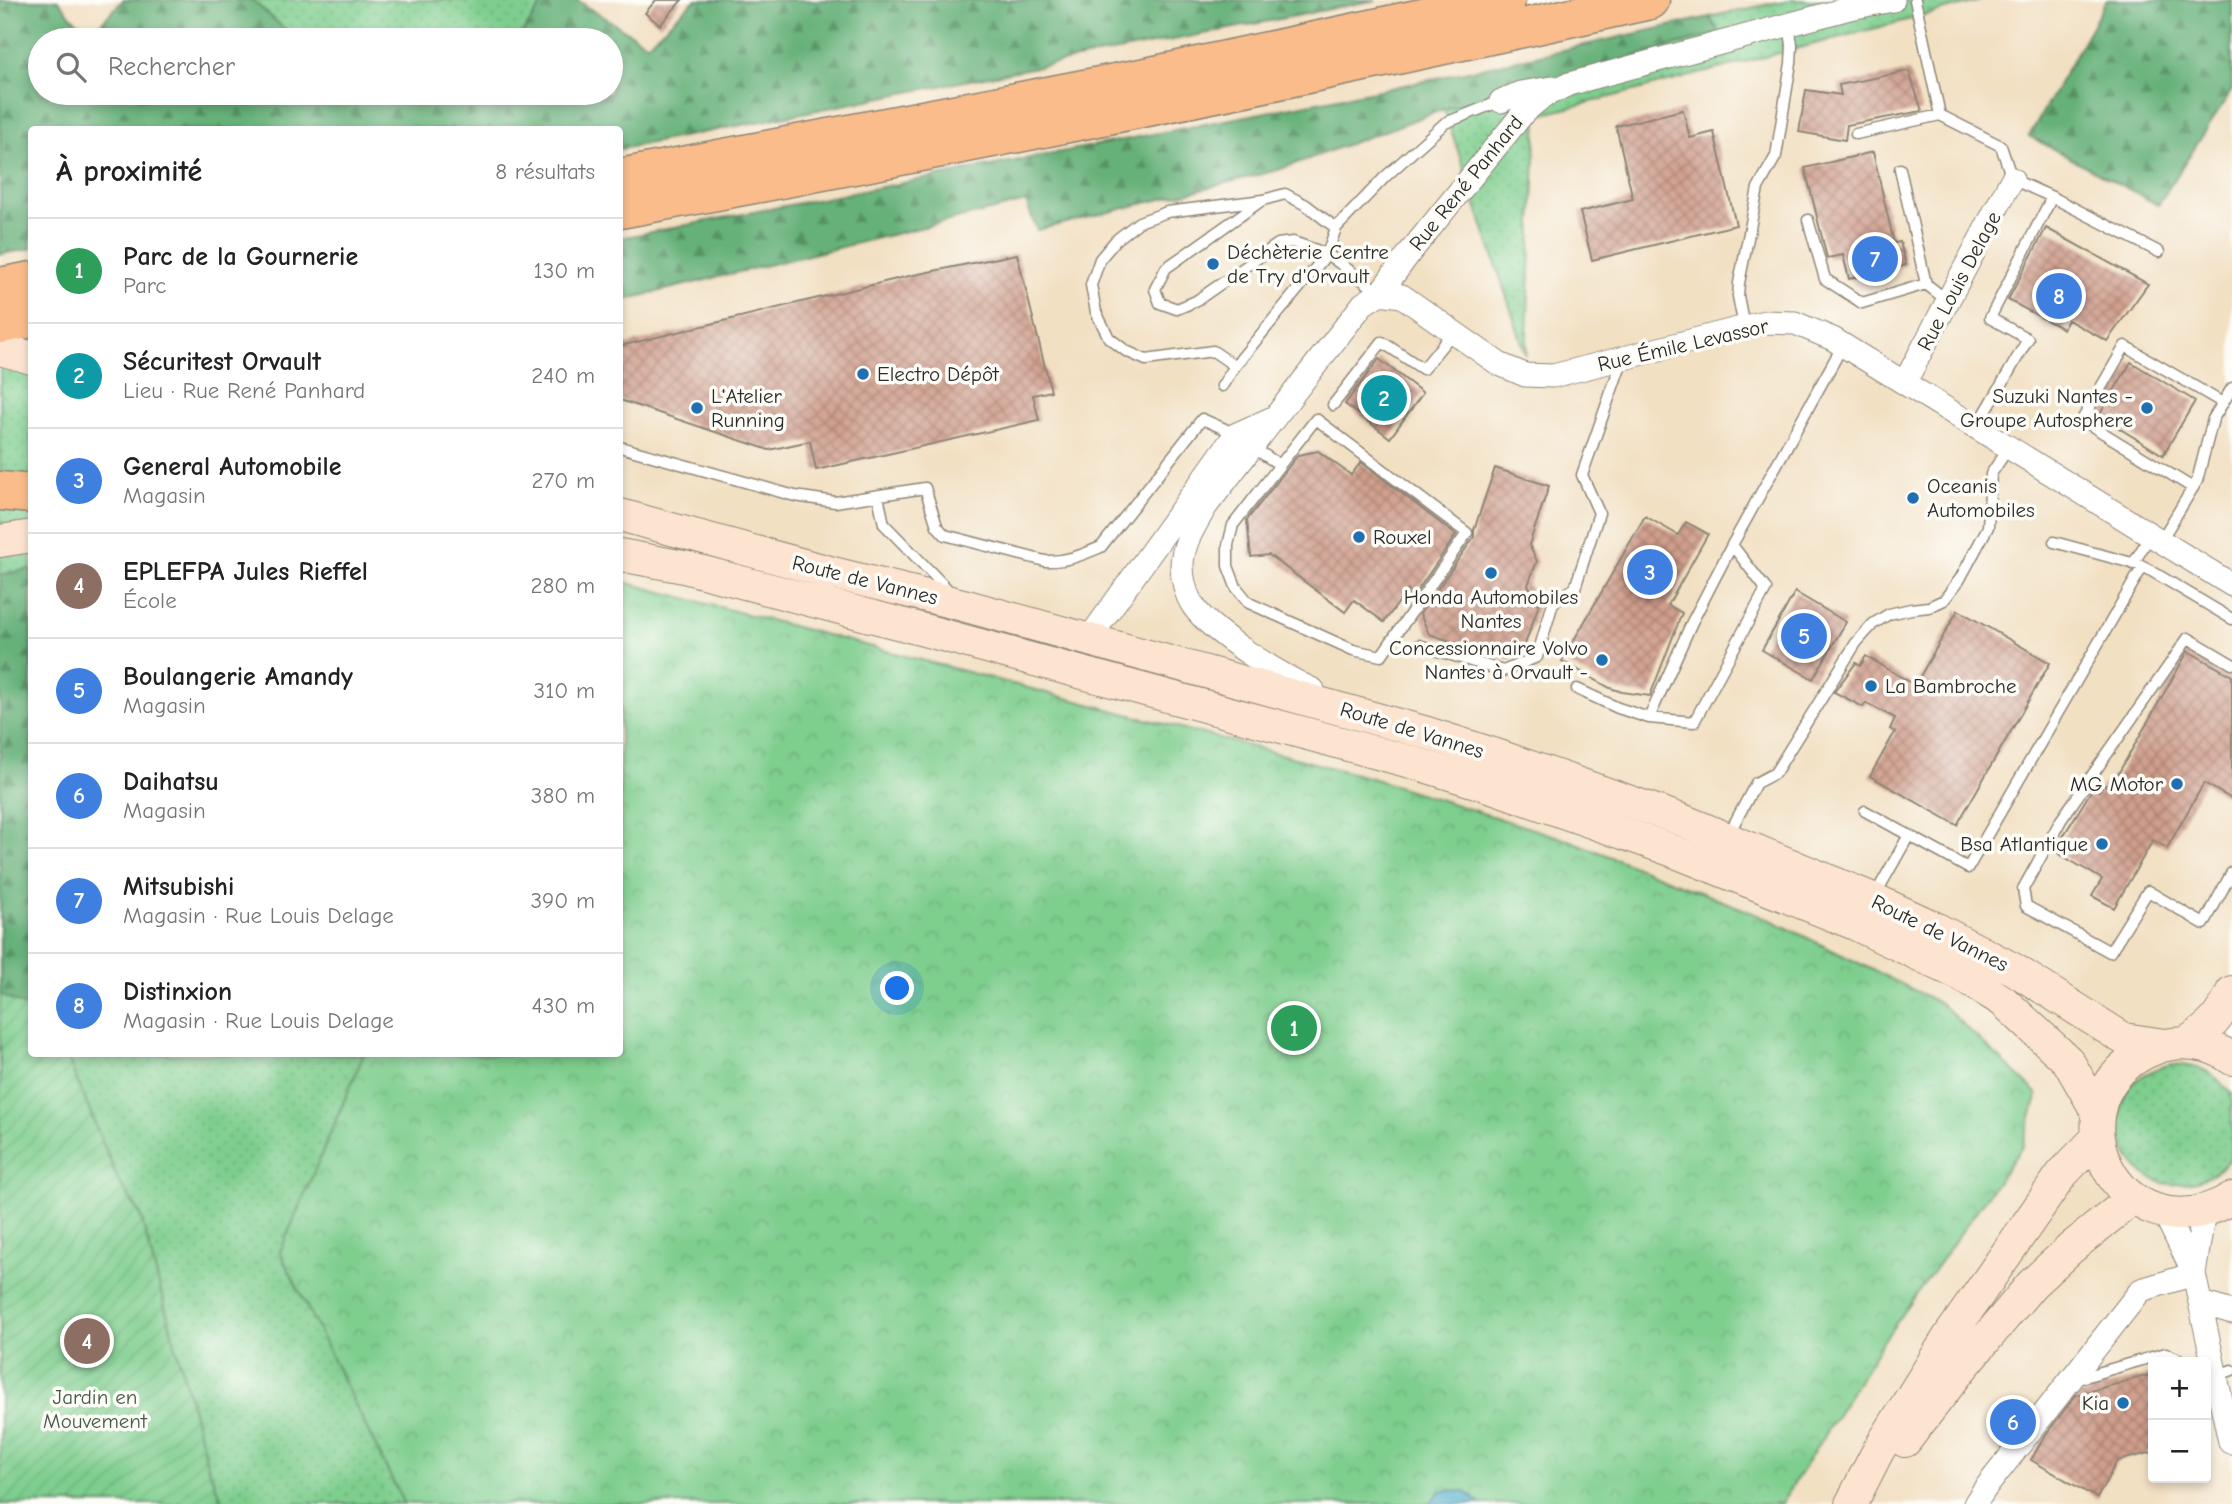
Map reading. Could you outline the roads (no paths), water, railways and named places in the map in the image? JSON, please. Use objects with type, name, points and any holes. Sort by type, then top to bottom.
[{"type":"highway","points":[[623,177],[1147,77],[1506,0]]},
{"type":"highway","points":[[623,208],[1211,95],[1650,0]]},
{"type":"highway","points":[[0,287],[28,282]]},
{"type":"highway","points":[[10,346],[28,323]]},
{"type":"highway","points":[[0,491],[28,494]]},
{"type":"main road","name":"Route de Vannes","points":[[623,516],[832,573],[963,605],[1373,718],[1515,762],[1682,820],[1873,899],[2015,970],[2124,1039],[2207,1047],[2232,1059]]},
{"type":"main road","points":[[0,541],[28,537]]},
{"type":"main road","name":"Route de Vannes","points":[[623,556],[684,567],[1289,728],[1492,787],[1668,849],[1855,925],[1961,975],[2003,1001],[2068,1060],[2098,1126],[2103,1161],[2116,1182],[2133,1198]]},
{"type":"main road","points":[[1851,1504],[1878,1451],[1950,1335],[2055,1183],[2098,1126],[2106,1090],[2121,1069],[2141,1054],[2176,1044],[2212,1026],[2232,992]]},
{"type":"main road","points":[[1857,1504],[1960,1370],[2032,1284],[2071,1248],[2133,1198],[2148,1207],[2184,1214],[2218,1205]]},
{"type":"street","name":"Rue René Panhard","points":[[1088,640],[1238,437],[1275,417],[1363,304],[1380,293],[1525,111],[1542,97],[1559,88],[1850,8],[1893,0]]},
{"type":"street","name":"Rue René Panhard","points":[[1502,101],[1520,93],[1559,88]]},
{"type":"street","name":"Rue Louis Delage","points":[[1905,382],[2012,179]]},
{"type":"street","name":"Rue Émile Levassor","points":[[1380,293],[1402,296],[1499,365],[1525,374],[1553,376],[1765,322],[1795,323],[1843,345],[1905,382],[2232,585]]},
{"type":"street","name":"Rue René Panhard","points":[[1238,437],[1206,506],[1188,537],[1182,565],[1184,586],[1194,607],[1216,628],[1286,678],[1373,718]]},
{"type":"street","points":[[2194,1273],[2218,1205]]},
{"type":"street","points":[[2164,1212],[2194,1273],[2218,1373],[2230,1442]]},
{"type":"street","points":[[1975,1504],[2141,1290],[2194,1273]]},
{"type":"street","points":[[2201,1303],[2232,1312]]},
{"type":"lane","points":[[1915,0],[1940,115]]},
{"type":"lane","points":[[1744,327],[1738,296],[1739,283],[1758,188],[1776,156],[1791,63],[1789,25]]},
{"type":"lane","points":[[1222,386],[1235,366],[1327,254],[1336,228],[1385,177],[1445,123],[1502,101]]},
{"type":"lane","points":[[1856,134],[1940,115],[2001,146],[2012,179],[2159,252]]},
{"type":"lane","points":[[1900,169],[1926,284],[1948,302]]},
{"type":"lane","points":[[1235,366],[1213,351],[1146,360],[1126,351],[1109,338],[1097,312],[1091,285],[1100,259],[1116,240],[1139,222],[1167,212],[1263,200],[1285,194],[1306,205],[1336,228]]},
{"type":"lane","points":[[1977,427],[2028,339],[1990,318],[2052,197]]},
{"type":"lane","points":[[1263,200],[1166,268],[1155,289],[1160,303],[1177,309],[1196,301],[1278,244],[1293,242],[1327,254],[1380,293]]},
{"type":"lane","points":[[1808,220],[1825,278],[1862,303],[1926,284]]},
{"type":"lane","points":[[1334,405],[1382,342],[1423,369],[1454,331]]},
{"type":"lane","points":[[1649,718],[1692,622],[1732,545],[1843,345]]},
{"type":"lane","points":[[2193,488],[2081,420],[2125,346],[2223,403]]},
{"type":"lane","points":[[1419,645],[1503,671],[1537,657],[1553,603],[1575,588],[1599,513],[1582,475],[1623,358]]},
{"type":"lane","points":[[1865,811],[1968,868],[2138,565],[2197,481],[2213,419],[2232,388]]},
{"type":"lane","points":[[623,448],[795,496],[835,502],[925,488],[937,526],[945,535],[1058,562],[1077,558],[1101,547],[1202,419],[1238,437],[1280,465]]},
{"type":"lane","points":[[1316,419],[1467,533],[1381,656],[1353,650],[1249,603],[1236,587],[1228,566],[1228,545],[1233,525],[1280,465],[1316,419]]},
{"type":"lane","points":[[1728,839],[1756,783],[1775,773],[1856,643],[1874,624],[1889,614],[1929,607],[1944,600],[1960,579],[1988,527],[1991,474],[2008,447]]},
{"type":"lane","points":[[878,496],[884,524],[963,605]]},
{"type":"lane","points":[[2054,542],[2138,565],[2232,619]]},
{"type":"lane","points":[[1577,688],[1618,708],[1649,718],[1694,722],[1766,589],[1732,545]]},
{"type":"lane","points":[[2232,664],[2188,638],[2061,820],[2023,889],[2026,906],[2110,952],[2148,891],[2204,924],[2232,872]]},
{"type":"lane","points":[[1873,899],[1909,835]]},
{"type":"lane","points":[[2152,1357],[2166,1353],[2174,1357]]},
{"type":"lane","points":[[2068,1381],[2148,1358]]},
{"type":"water","points":[[1440,1491],[1466,1492],[1480,1504],[1429,1504]]},
{"type":"place","name":"Mitsubishi","points":[[1875,259]]},
{"type":"place","name":"Déchèterie Centre de Try d'Orvault","points":[[1213,264]]},
{"type":"place","name":"Distinxion","points":[[2059,296]]},
{"type":"place","name":"Electro Dépôt","points":[[863,374]]},
{"type":"place","name":"Sécuritest Orvault","points":[[1384,398]]},
{"type":"place","name":"L'Atelier Running","points":[[697,408]]},
{"type":"place","name":"Suzuki Nantes - Groupe Autosphere","points":[[2147,408]]},
{"type":"place","name":"Oceanis Automobiles","points":[[1913,498]]},
{"type":"place","name":"Rouxel","points":[[1359,537]]},
{"type":"place","name":"General Automobile","points":[[1650,572]]},
{"type":"place","name":"Honda Automobiles Nantes","points":[[1491,573]]},
{"type":"place","name":"Boulangerie Amandy","points":[[1804,636]]},
{"type":"place","name":"Concessionnaire Volvo Nantes à Orvault -","points":[[1602,660]]},
{"type":"place","name":"La Bambroche","points":[[1871,686]]},
{"type":"place","name":"MG Motor","points":[[2177,784]]},
{"type":"place","name":"Bsa Atlantique","points":[[2102,844]]},
{"type":"place","name":"Parc de la Gournerie","points":[[1294,1028]]},
{"type":"place","name":"EPLEFPA Jules Rieffel","points":[[87,1341]]},
{"type":"place","name":"Kia","points":[[2123,1403]]},
{"type":"place","name":"Daihatsu","points":[[2013,1422]]},
{"type":"park label","name":"Jardin en Mouvement","points":[[95,1409]]}]
